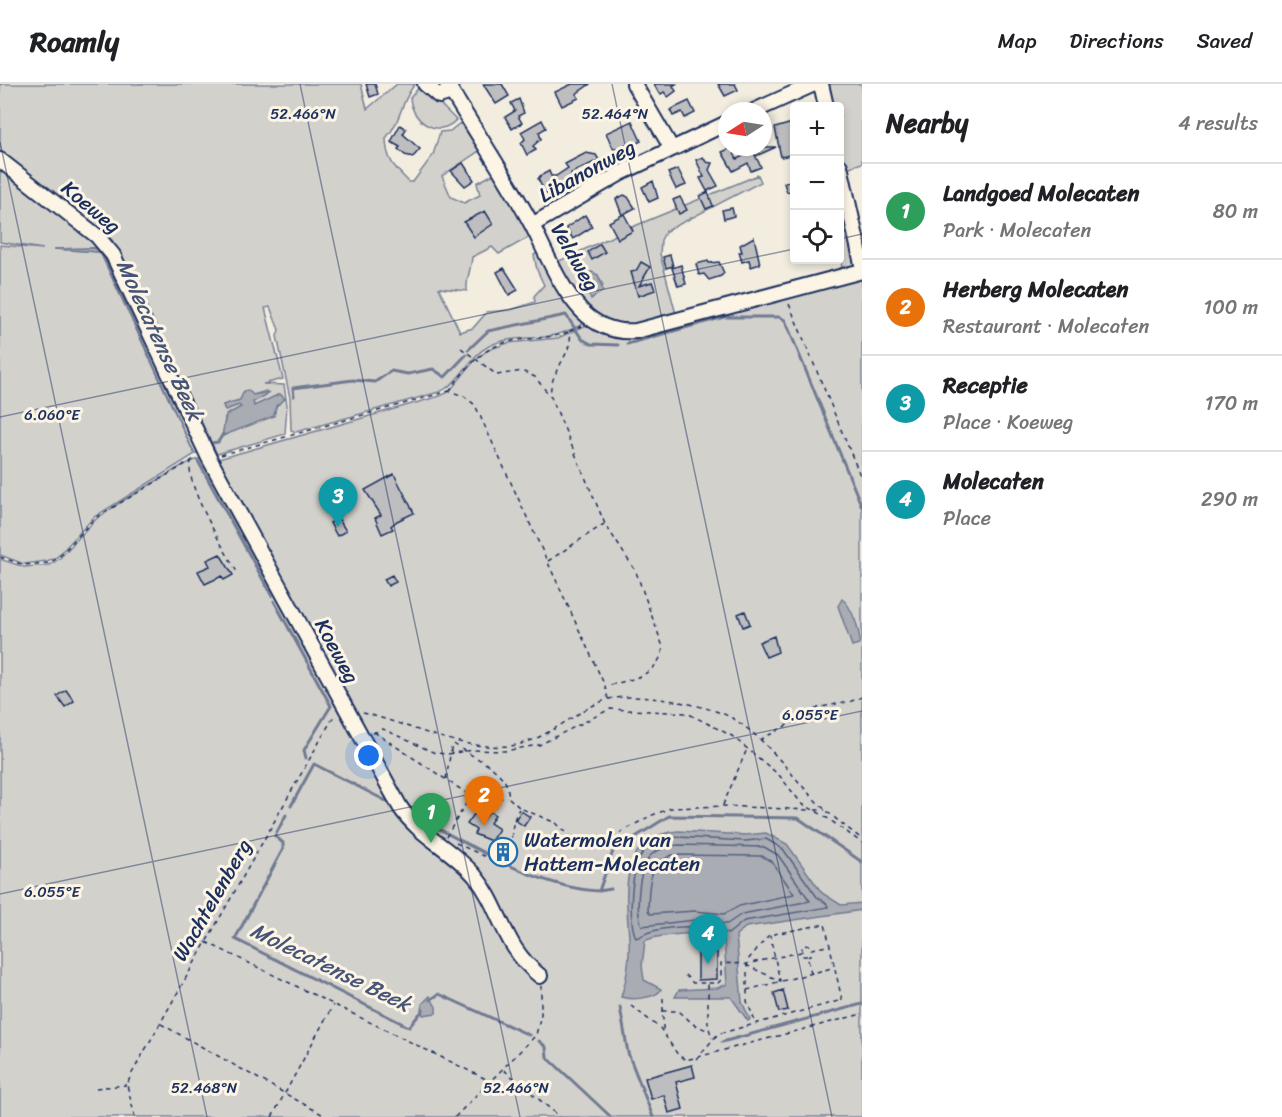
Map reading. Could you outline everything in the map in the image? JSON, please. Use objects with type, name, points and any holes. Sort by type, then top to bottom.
[{"type":"street","name":"Veldweg","points":[[425,84],[439,96],[449,88],[532,225],[575,303],[593,320],[617,332],[646,329],[862,271]]},
{"type":"street","points":[[634,84],[672,148]]},
{"type":"street","points":[[772,103],[814,84]]},
{"type":"street","points":[[821,84],[825,102]]},
{"type":"street","name":"Libanonweg","points":[[532,225],[597,186],[718,127]]},
{"type":"street","name":"Koeweg","points":[[0,160],[107,246],[208,458],[345,707]]},
{"type":"street","points":[[844,184],[862,264]]},
{"type":"street","points":[[345,707],[369,734],[410,822],[453,854],[476,877],[512,948],[541,983]]},
{"type":"path","points":[[786,291],[862,480]]},
{"type":"path","points":[[449,391],[474,359],[497,345],[545,339],[580,327]]},
{"type":"path","points":[[570,331],[569,343],[549,387],[551,397],[605,524],[636,572],[663,647],[662,655],[652,670],[631,680],[605,686]]},
{"type":"path","points":[[461,348],[496,375],[522,371],[535,376],[551,397]]},
{"type":"path","points":[[208,458],[449,391],[464,396],[475,405],[605,686],[608,699]]},
{"type":"path","points":[[0,557],[24,565],[48,563],[58,558],[95,518],[192,459],[189,467],[195,492],[238,574]]},
{"type":"path","points":[[548,561],[605,524]]},
{"type":"path","points":[[760,740],[819,707],[849,702],[862,697]]},
{"type":"path","name":"Koeweg","points":[[345,707],[453,743],[516,745],[560,726],[608,699],[645,699],[703,706],[732,718],[760,740],[826,810],[862,838]]},
{"type":"path","name":"Wachtelenberg","points":[[127,1085],[206,942],[345,707]]},
{"type":"path","points":[[369,734],[383,729],[435,753],[504,751],[552,740],[605,711],[630,709],[687,713],[724,730],[779,775],[802,804],[862,843]]},
{"type":"path","points":[[369,734],[471,796],[489,801],[508,797]]},
{"type":"path","points":[[446,779],[449,754],[453,743],[499,774],[509,791],[508,797]]},
{"type":"path","points":[[723,806],[747,749]]},
{"type":"path","points":[[447,835],[471,796]]},
{"type":"path","points":[[508,797],[520,808],[556,823],[577,839],[609,839],[664,810],[723,806],[826,810]]},
{"type":"path","points":[[455,842],[503,865],[510,855],[512,822],[520,808]]},
{"type":"path","points":[[696,1059],[712,1038],[842,1000],[825,924],[769,935],[746,964],[748,1006],[756,1024]]},
{"type":"path","points":[[769,935],[780,981]]},
{"type":"path","points":[[206,942],[490,1081]]},
{"type":"path","points":[[809,945],[811,949],[811,955],[802,956],[802,946],[809,945]]},
{"type":"path","points":[[811,949],[829,945]]},
{"type":"path","points":[[746,964],[801,952]]},
{"type":"path","points":[[807,956],[811,974]]},
{"type":"path","points":[[685,975],[693,983],[720,982],[721,963],[739,962],[780,981]]},
{"type":"path","points":[[746,990],[834,968]]},
{"type":"path","points":[[455,1117],[536,1035],[542,996],[541,983]]},
{"type":"path","points":[[708,983],[712,1038]]},
{"type":"path","points":[[663,998],[663,1032]]},
{"type":"path","points":[[272,1117],[333,1005]]},
{"type":"path","points":[[632,1006],[663,1032],[682,1058],[696,1059],[862,1014]]},
{"type":"path","points":[[662,1011],[679,1011],[693,1024],[710,1031]]},
{"type":"path","points":[[160,1023],[327,1117]]},
{"type":"path","points":[[503,1069],[560,1117]]},
{"type":"path","points":[[96,1088],[127,1085],[135,1117]]},
{"type":"shaded area","points":[[0,84],[361,84],[367,109],[397,84],[415,84],[386,138],[390,158],[396,168],[409,182],[413,182],[433,155],[440,132],[450,131],[460,123],[482,149],[442,176],[451,197],[464,203],[480,195],[477,183],[497,172],[533,235],[499,254],[492,247],[472,257],[467,291],[439,288],[460,332],[473,328],[487,312],[511,310],[535,302],[534,296],[544,285],[537,270],[534,255],[541,251],[588,321],[556,335],[509,340],[489,346],[475,357],[453,383],[439,392],[296,432],[291,430],[290,398],[277,336],[279,330],[270,307],[265,308],[283,379],[263,384],[284,385],[287,405],[285,434],[217,454],[112,240],[0,151]],"holes":[[[245,391],[253,395],[266,391],[266,395],[253,402],[254,406],[277,395],[285,399],[276,406],[274,416],[237,428],[223,436],[225,417],[241,407],[239,405],[225,410],[223,405],[240,400]]]},
{"type":"shaded area","points":[[825,84],[862,84],[862,163],[844,169],[844,102],[829,102]]},
{"type":"shaded area","points":[[421,85],[456,120],[442,128],[434,128],[421,121],[412,107],[410,98]]},
{"type":"shaded area","points":[[0,163],[101,243],[200,451],[94,517],[57,557],[47,561],[24,564],[0,555],[0,245],[43,249],[0,242]],"holes":[[[94,248],[101,251],[194,453],[100,252],[54,249]]]},
{"type":"shaded area","points":[[758,175],[761,182],[666,231],[661,240],[660,254],[677,318],[617,328],[586,310],[555,263],[637,225]],"holes":[[[589,272],[598,275],[603,286],[587,295],[583,288],[585,276]]]},
{"type":"shaded area","points":[[844,208],[846,208],[858,266],[842,272],[841,264],[844,264]]},
{"type":"shaded area","points":[[862,274],[862,1117],[0,1117],[0,559],[24,567],[49,565],[59,559],[96,519],[183,465],[201,458],[215,460],[440,396],[449,392],[475,360],[488,350],[508,343],[558,338],[591,323],[618,335]]},
{"type":"water","points":[[94,248],[101,251],[194,453],[100,252],[54,249]]},
{"type":"water","points":[[592,272],[598,275],[603,291],[591,299],[582,284],[586,274]]},
{"type":"water","points":[[248,390],[253,395],[270,392],[253,402],[254,406],[280,394],[285,399],[276,406],[274,416],[222,436],[226,415],[241,407],[239,405],[225,410],[223,405],[240,400],[244,391]]},
{"type":"water","points":[[842,599],[855,620],[860,639],[859,644],[852,646],[838,606]]},
{"type":"water","points":[[678,831],[746,835],[766,833],[787,844],[822,893],[841,905],[862,903],[862,910],[746,927],[736,935],[742,1002],[750,1019],[748,1021],[731,997],[675,997],[679,990],[717,988],[727,984],[724,940],[710,935],[673,935],[645,941],[642,966],[644,980],[661,989],[657,994],[647,997],[635,999],[621,997],[629,953],[627,886],[630,870],[635,856],[644,844],[658,835]]},
{"type":"water","points":[[430,996],[436,1007],[436,1013],[423,1015],[422,1004]]},
{"type":"building","points":[[366,84],[375,84],[378,94],[370,97]]},
{"type":"building","points":[[483,84],[502,84],[509,96],[496,104]]},
{"type":"building","points":[[572,84],[590,84],[576,94],[579,98],[562,106],[555,92]]},
{"type":"building","points":[[654,84],[676,84],[673,86],[676,91],[668,97],[664,92],[661,94]]},
{"type":"building","points":[[718,84],[735,84],[738,90],[725,96]]},
{"type":"building","points":[[519,99],[524,113],[518,116],[522,123],[512,129],[505,117],[515,111],[511,103]]},
{"type":"building","points":[[689,101],[695,113],[685,118],[682,112],[673,116],[670,110]]},
{"type":"building","points":[[542,120],[546,128],[539,132],[541,139],[533,146],[536,150],[527,155],[521,143],[525,139],[521,132]]},
{"type":"building","points":[[632,121],[641,141],[632,145],[631,142],[614,150],[606,133]]},
{"type":"building","points":[[790,124],[790,155],[781,157],[775,128]]},
{"type":"building","points":[[400,125],[406,129],[403,134],[420,149],[413,157],[405,155],[398,149],[400,147],[391,142]]},
{"type":"building","points":[[586,153],[596,155],[599,160],[571,173],[574,179],[546,194],[538,179],[540,176],[549,171],[551,176],[556,176],[568,168],[565,164]]},
{"type":"building","points":[[724,156],[735,156],[737,159],[743,156],[756,156],[761,167],[751,171],[748,163],[733,171]]},
{"type":"building","points":[[703,157],[706,162],[712,163],[709,170],[718,186],[707,191],[700,178],[704,177],[696,160]]},
{"type":"building","points":[[463,163],[474,180],[465,186],[451,171]]},
{"type":"building","points":[[678,169],[686,185],[676,189],[668,173]]},
{"type":"building","points":[[653,181],[658,198],[649,202],[642,187]]},
{"type":"building","points":[[790,182],[790,191],[787,192],[784,183]]},
{"type":"building","points":[[708,192],[713,206],[706,209],[700,196]]},
{"type":"building","points":[[624,195],[635,208],[622,215],[616,199]]},
{"type":"building","points":[[680,197],[687,210],[679,214],[673,200]]},
{"type":"building","points":[[732,208],[734,216],[724,219],[722,210]]},
{"type":"building","points":[[485,211],[493,224],[474,237],[464,222]]},
{"type":"building","points":[[624,214],[633,231],[618,239],[609,222]]},
{"type":"building","points":[[585,215],[592,227],[573,239],[566,228]]},
{"type":"building","points":[[754,237],[760,264],[751,267],[749,260],[742,262],[739,252],[742,252],[740,245]]},
{"type":"building","points":[[600,244],[605,252],[592,260],[588,252]]},
{"type":"building","points":[[670,255],[673,266],[666,268],[663,257]]},
{"type":"building","points":[[708,261],[709,263],[719,262],[724,273],[709,280],[704,274],[699,275],[696,264]]},
{"type":"building","points":[[641,262],[650,267],[639,286],[652,282],[655,290],[638,296],[631,272],[636,271]]},
{"type":"building","points":[[681,265],[686,284],[678,286],[672,268]]},
{"type":"building","points":[[504,268],[518,290],[509,295],[497,272]]},
{"type":"building","points":[[394,474],[414,513],[397,521],[391,526],[393,529],[382,534],[375,518],[381,515],[365,490]]},
{"type":"building","points":[[338,518],[346,531],[337,536],[330,523]]},
{"type":"building","points":[[220,554],[233,575],[224,580],[222,576],[205,584],[198,571],[210,566],[207,560]]},
{"type":"building","points":[[392,575],[396,582],[388,586],[384,579]]},
{"type":"building","points":[[745,611],[750,624],[743,627],[738,614]]},
{"type":"building","points":[[774,636],[778,652],[766,657],[759,642]]},
{"type":"building","points":[[66,690],[74,701],[65,707],[57,696]]},
{"type":"building","points":[[489,811],[495,815],[490,823],[499,829],[491,841],[474,834],[476,830],[467,824],[475,813],[484,819]]},
{"type":"building","points":[[521,811],[530,817],[524,826],[515,820]]},
{"type":"building","name":"Watermolen van Hattem-Molecaten","points":[[504,847],[508,849],[506,860],[497,855]]},
{"type":"building","points":[[717,948],[717,979],[698,980],[698,949]]},
{"type":"building","points":[[783,990],[788,1010],[779,1012],[774,993]]},
{"type":"building","points":[[692,1065],[695,1077],[676,1082],[683,1109],[669,1113],[664,1095],[651,1099],[645,1078]]},
{"type":"waterway","points":[[468,350],[488,331],[566,315],[582,339],[591,344],[618,345]]},
{"type":"waterway","points":[[627,344],[724,317],[779,317],[785,320],[862,507]]},
{"type":"waterway","points":[[294,396],[293,388],[353,380],[375,382],[391,371],[408,374],[433,369],[445,377],[466,355]]},
{"type":"waterway","points":[[211,443],[218,442],[223,434]]},
{"type":"waterway","name":"Molecatense Beek","points":[[198,461],[272,596]]},
{"type":"waterway","name":"Molecatense Beek","points":[[274,601],[331,706],[304,750],[306,758]]},
{"type":"waterway","points":[[291,806],[314,764],[392,804]]},
{"type":"waterway","name":"Molecatense Beek","points":[[286,815],[275,836],[283,843],[283,849],[235,939],[409,1027],[423,1010]]},
{"type":"waterway","points":[[414,816],[528,873],[551,882],[599,891],[613,851],[669,816],[798,818],[862,862]]},
{"type":"waterway","points":[[599,891],[611,889]]},
{"type":"waterway","name":"Molecatense Beek","points":[[430,1000],[439,994],[529,1035]]},
{"type":"waterway","points":[[722,1042],[862,1004]]},
{"type":"waterway","points":[[620,1007],[628,1053],[653,1117]]},
{"type":"waterway","name":"Molecatense Beek","points":[[539,1041],[546,1047],[547,1057],[611,1117]]},
{"type":"place","name":"Receptie","points":[[338,527]]},
{"type":"place","name":"Herberg Molecaten","points":[[484,826]]},
{"type":"place","name":"Landgoed Molecaten","points":[[431,843]]},
{"type":"place","name":"Watermolen van Hattem-Molecaten","points":[[503,852]]},
{"type":"place","name":"Molecaten","points":[[708,964]]}]
